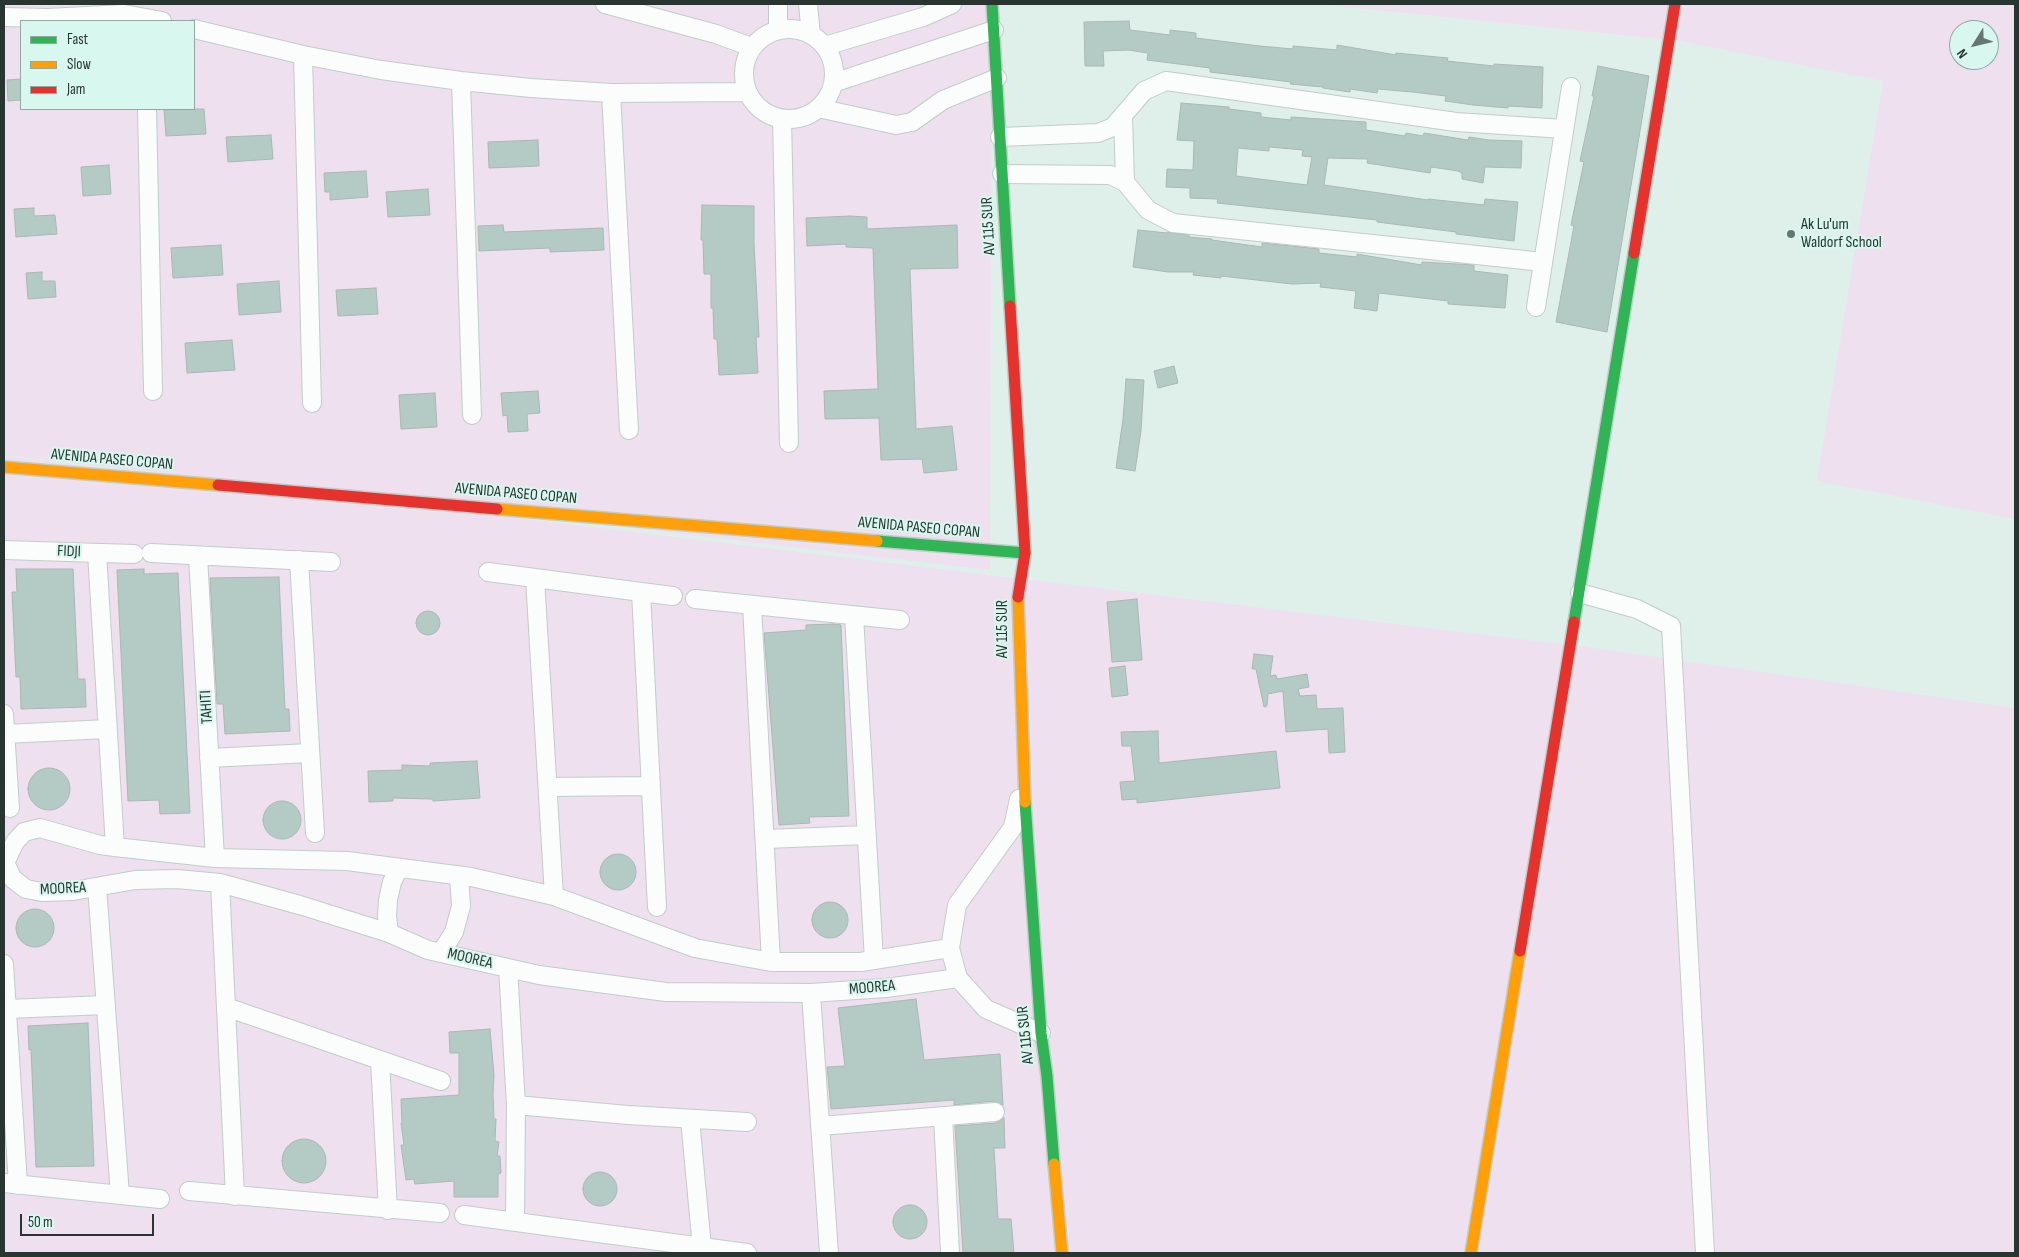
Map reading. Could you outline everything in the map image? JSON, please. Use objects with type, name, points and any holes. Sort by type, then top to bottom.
[{"type":"street","points":[[604,4],[716,34],[751,47]]},
{"type":"street","points":[[778,4],[778,29]]},
{"type":"street","points":[[808,4],[811,34]]},
{"type":"street","points":[[825,46],[923,17],[952,4]]},
{"type":"street","name":"AV 115 SUR","points":[[992,4],[1025,553],[1018,600],[1023,779],[1041,1033],[1047,1076],[1062,1253]]},
{"type":"street","points":[[1471,1253],[1675,4]]},
{"type":"street","points":[[4,17],[48,11],[89,10],[124,14],[151,20]]},
{"type":"street","points":[[195,29],[303,55],[381,70],[531,88],[611,93],[747,92]]},
{"type":"street","points":[[778,29],[811,34],[825,46],[831,57],[834,70],[833,83],[828,98],[818,108],[802,117],[782,119],[770,115],[756,106],[747,92],[743,76],[745,60],[751,47],[765,35],[778,29]]},
{"type":"street","points":[[833,83],[994,30]]},
{"type":"street","points":[[303,55],[312,403]]},
{"type":"street","points":[[818,108],[896,125],[912,122],[943,100],[997,78]]},
{"type":"street","points":[[461,80],[472,415]]},
{"type":"street","points":[[1000,137],[1098,133],[1113,127],[1144,91],[1166,81],[1456,122],[1564,129]]},
{"type":"street","points":[[1536,307],[1571,87]]},
{"type":"street","points":[[611,93],[629,430]]},
{"type":"street","points":[[147,110],[153,391]]},
{"type":"street","points":[[1123,114],[1125,182]]},
{"type":"street","points":[[782,119],[789,443]]},
{"type":"street","points":[[1002,174],[1110,175],[1125,182],[1148,210],[1173,222],[1543,262]]},
{"type":"street","name":"AVENIDA PASEO COPAN","points":[[4,467],[1025,553]]},
{"type":"street","name":"FIDJI","points":[[4,550],[331,562]]},
{"type":"street","points":[[97,553],[115,847]]},
{"type":"street","name":"TAHITI","points":[[198,556],[215,858]]},
{"type":"street","points":[[299,560],[315,833]]},
{"type":"street","points":[[488,572],[673,596]]},
{"type":"street","points":[[535,578],[554,896]]},
{"type":"street","points":[[640,592],[657,907]]},
{"type":"street","points":[[1580,593],[1637,609],[1671,626],[1705,1253]]},
{"type":"street","points":[[695,599],[900,620]]},
{"type":"street","points":[[752,605],[766,839],[771,962]]},
{"type":"street","points":[[854,616],[867,835],[880,959],[886,988]]},
{"type":"street","points":[[4,714],[10,808]]},
{"type":"street","points":[[5,734],[107,729]]},
{"type":"street","points":[[209,758],[310,753]]},
{"type":"street","points":[[1023,779],[1013,827],[956,905],[950,948],[958,978],[986,1009],[1041,1033]]},
{"type":"street","points":[[548,787],[650,786]]},
{"type":"street","points":[[4,863],[15,842],[24,832],[40,828],[100,845],[115,847],[215,858],[348,861],[459,876],[554,896],[695,948],[771,962],[861,962],[950,948]]},
{"type":"street","points":[[766,839],[867,835]]},
{"type":"street","name":"MOOREA","points":[[4,863],[13,879],[26,889],[42,892],[73,891],[135,880],[177,879],[220,883],[389,933],[428,950],[539,975],[666,992],[811,993],[886,988],[958,978]]},
{"type":"street","points":[[389,933],[388,900],[392,882],[400,868]]},
{"type":"street","points":[[441,953],[454,932],[461,906],[459,876]]},
{"type":"street","points":[[220,883],[235,1196]]},
{"type":"street","points":[[97,887],[120,1195]]},
{"type":"street","points":[[4,964],[7,1009],[11,1184],[160,1199]]},
{"type":"street","points":[[508,968],[516,1105],[515,1222]]},
{"type":"street","points":[[811,993],[829,1253]]},
{"type":"street","points":[[7,1009],[106,1005]]},
{"type":"street","points":[[226,1007],[441,1081]]},
{"type":"street","points":[[380,1060],[388,1210]]},
{"type":"street","points":[[516,1105],[628,1115],[747,1122]]},
{"type":"street","points":[[820,1126],[995,1112]]},
{"type":"street","points":[[943,1116],[950,1253]]},
{"type":"street","points":[[690,1119],[702,1248]]},
{"type":"street","points":[[189,1191],[388,1210],[440,1213]]},
{"type":"street","points":[[464,1215],[747,1253]]},
{"type":"shaded area","points":[[4,4],[992,4],[990,570],[4,455]]},
{"type":"shaded area","points":[[1317,4],[2015,4],[2015,519],[1817,481],[1883,81],[1681,41]]},
{"type":"shaded area","points":[[4,456],[1586,647],[2015,708],[2015,1253],[4,1253]]},
{"type":"building","points":[[1129,21],[1130,30],[1170,35],[1170,30],[1196,33],[1196,38],[1260,46],[1293,49],[1293,46],[1337,50],[1337,45],[1396,55],[1396,53],[1448,58],[1447,61],[1494,66],[1494,64],[1543,67],[1542,108],[1473,105],[1445,101],[1446,96],[1412,92],[1378,89],[1377,93],[1350,89],[1350,92],[1290,84],[1291,82],[1210,72],[1210,68],[1147,60],[1148,53],[1128,50],[1103,51],[1104,66],[1085,66],[1084,22]]},
{"type":"building","points":[[1598,66],[1649,76],[1607,332],[1556,322],[1574,226],[1571,225],[1584,162],[1580,161],[1594,96],[1592,96]]},
{"type":"building","points":[[20,79],[20,100],[8,101],[7,80]]},
{"type":"building","points":[[1181,103],[1229,107],[1229,109],[1261,113],[1261,117],[1291,120],[1291,117],[1366,122],[1366,130],[1405,136],[1406,133],[1423,136],[1424,133],[1468,140],[1469,137],[1522,141],[1521,168],[1485,167],[1483,183],[1462,179],[1462,173],[1458,171],[1431,167],[1430,173],[1367,163],[1368,159],[1328,158],[1324,185],[1428,200],[1484,205],[1485,199],[1518,202],[1514,241],[1377,222],[1377,220],[1217,203],[1218,199],[1190,198],[1190,188],[1166,187],[1167,169],[1193,170],[1194,141],[1177,140]],"holes":[[[1269,147],[1303,150],[1302,156],[1312,157],[1307,185],[1236,176],[1238,148],[1269,151]]]},
{"type":"building","points":[[204,109],[206,134],[166,136],[164,110]]},
{"type":"building","points":[[271,135],[273,159],[228,162],[226,137]]},
{"type":"building","points":[[538,140],[539,166],[489,168],[488,142]]},
{"type":"building","points":[[109,165],[111,194],[83,196],[81,167]]},
{"type":"building","points":[[366,171],[368,197],[330,200],[330,192],[325,192],[324,173]]},
{"type":"building","points":[[428,189],[430,215],[388,217],[386,192]]},
{"type":"building","points":[[702,205],[754,206],[759,337],[756,337],[758,373],[719,375],[717,339],[714,339],[713,308],[711,308],[711,274],[704,274],[703,240],[701,240]]},
{"type":"building","points":[[34,208],[34,216],[55,215],[57,234],[16,237],[14,209]]},
{"type":"building","points":[[867,217],[867,229],[957,225],[958,268],[910,269],[916,429],[952,426],[957,470],[924,473],[922,459],[881,460],[879,418],[825,419],[824,391],[878,389],[873,248],[846,247],[846,244],[807,246],[806,218]]},
{"type":"building","points":[[503,225],[504,232],[603,228],[604,250],[550,252],[550,248],[479,251],[478,226]]},
{"type":"building","points":[[1138,230],[1189,235],[1189,237],[1262,247],[1262,243],[1319,249],[1319,253],[1357,257],[1357,254],[1422,265],[1422,262],[1474,265],[1474,271],[1508,275],[1505,308],[1448,304],[1448,301],[1379,293],[1377,311],[1354,308],[1356,291],[1320,287],[1321,283],[1292,284],[1221,276],[1221,278],[1193,275],[1194,272],[1168,272],[1133,267]]},
{"type":"building","points":[[221,245],[223,275],[173,278],[171,248]]},
{"type":"building","points":[[42,272],[42,281],[55,281],[56,297],[28,299],[26,273]]},
{"type":"building","points":[[279,281],[281,312],[239,315],[237,284]]},
{"type":"building","points":[[376,288],[378,314],[338,316],[336,290]]},
{"type":"building","points":[[232,340],[235,370],[187,373],[185,343]]},
{"type":"building","points":[[1174,366],[1178,383],[1158,388],[1154,371]]},
{"type":"building","points":[[1126,379],[1144,380],[1141,431],[1135,471],[1116,468]]},
{"type":"building","points":[[538,391],[540,413],[527,414],[528,431],[508,432],[507,415],[503,416],[501,393]]},
{"type":"building","points":[[435,393],[437,427],[401,429],[399,395]]},
{"type":"building","points":[[16,569],[73,569],[78,679],[85,679],[86,707],[21,709],[20,677],[16,677],[12,592],[17,592]]},
{"type":"building","points":[[144,569],[144,574],[178,573],[190,813],[160,814],[159,800],[128,801],[117,570]]},
{"type":"building","points":[[279,577],[285,709],[289,709],[290,731],[225,734],[223,704],[217,704],[210,578]]},
{"type":"building","points":[[1137,599],[1142,660],[1112,662],[1107,602]]},
{"type":"building","points":[[428,611],[437,614],[440,623],[437,632],[428,635],[419,632],[416,623],[419,614]]},
{"type":"building","points":[[806,625],[841,625],[849,816],[809,817],[810,823],[779,825],[764,633],[806,630]]},
{"type":"building","points":[[1254,654],[1273,656],[1270,676],[1276,675],[1277,679],[1307,674],[1309,687],[1298,689],[1300,696],[1316,695],[1317,709],[1343,708],[1345,752],[1329,753],[1328,729],[1286,732],[1283,691],[1268,694],[1267,706],[1264,707],[1256,669],[1252,669]]},
{"type":"building","points":[[1125,666],[1128,695],[1112,697],[1109,668]]},
{"type":"building","points":[[1158,731],[1159,763],[1276,751],[1280,788],[1137,803],[1137,799],[1122,800],[1120,782],[1135,781],[1131,746],[1122,746],[1121,732]]},
{"type":"building","points":[[477,761],[480,798],[433,801],[432,799],[393,798],[393,801],[369,802],[368,771],[402,770],[402,765],[430,766],[430,763]]},
{"type":"building","points":[[49,768],[64,774],[70,789],[64,804],[49,810],[34,804],[28,789],[34,774]]},
{"type":"building","points":[[282,801],[295,807],[301,820],[295,833],[282,839],[269,833],[263,820],[269,807]]},
{"type":"building","points":[[618,854],[630,860],[636,872],[630,884],[618,890],[606,884],[600,872],[606,860]]},
{"type":"building","points":[[830,902],[837,903],[843,907],[847,913],[847,927],[843,933],[837,937],[830,938],[823,937],[817,933],[813,927],[812,920],[813,913],[817,907],[823,903]]},
{"type":"building","points":[[35,909],[48,915],[54,928],[48,941],[35,947],[22,941],[16,928],[22,915]]},
{"type":"building","points":[[916,999],[924,1060],[1000,1054],[1003,1105],[994,1101],[954,1105],[954,1100],[831,1109],[827,1067],[845,1066],[838,1008]]},
{"type":"building","points":[[88,1023],[94,1166],[36,1167],[31,1049],[29,1050],[28,1026]]},
{"type":"building","points":[[490,1029],[494,1075],[494,1119],[496,1119],[495,1141],[499,1142],[497,1156],[500,1156],[501,1173],[498,1174],[498,1197],[454,1197],[454,1181],[415,1184],[414,1179],[406,1180],[401,1145],[404,1145],[401,1123],[401,1099],[459,1095],[459,1053],[450,1053],[449,1032]]},
{"type":"building","points":[[1004,1118],[1005,1148],[994,1148],[998,1219],[1011,1219],[1014,1253],[963,1253],[955,1126],[996,1123]]},
{"type":"building","points":[[308,1139],[320,1145],[325,1152],[325,1170],[320,1177],[313,1182],[300,1183],[292,1180],[285,1173],[282,1157],[285,1149],[292,1142]]},
{"type":"building","points":[[600,1172],[612,1177],[617,1189],[612,1201],[600,1206],[588,1201],[583,1189],[588,1177]]},
{"type":"building","points":[[910,1205],[917,1206],[922,1210],[926,1215],[926,1229],[922,1234],[917,1238],[910,1239],[903,1238],[898,1234],[894,1229],[893,1222],[894,1215],[898,1210],[903,1206]]},
{"type":"traffic: fast","points":[[992,4],[1010,306]]},
{"type":"traffic: fast","points":[[1574,622],[1634,253]]},
{"type":"traffic: fast","points":[[877,541],[1025,553]]},
{"type":"traffic: fast","points":[[1025,802],[1041,1033],[1047,1076],[1054,1164]]},
{"type":"traffic: slow","points":[[4,467],[218,485]]},
{"type":"traffic: slow","points":[[497,509],[877,541]]},
{"type":"traffic: slow","points":[[1018,597],[1025,802]]},
{"type":"traffic: slow","points":[[1471,1253],[1520,951]]},
{"type":"traffic: slow","points":[[1054,1164],[1062,1253]]},
{"type":"traffic: jam","points":[[1634,253],[1675,4]]},
{"type":"traffic: jam","points":[[1010,306],[1025,553],[1018,597]]},
{"type":"traffic: jam","points":[[218,485],[497,509]]},
{"type":"traffic: jam","points":[[1520,951],[1574,622]]},
{"type":"place","name":"Ak Lu'um Waldorf School","points":[[1791,234]]}]
